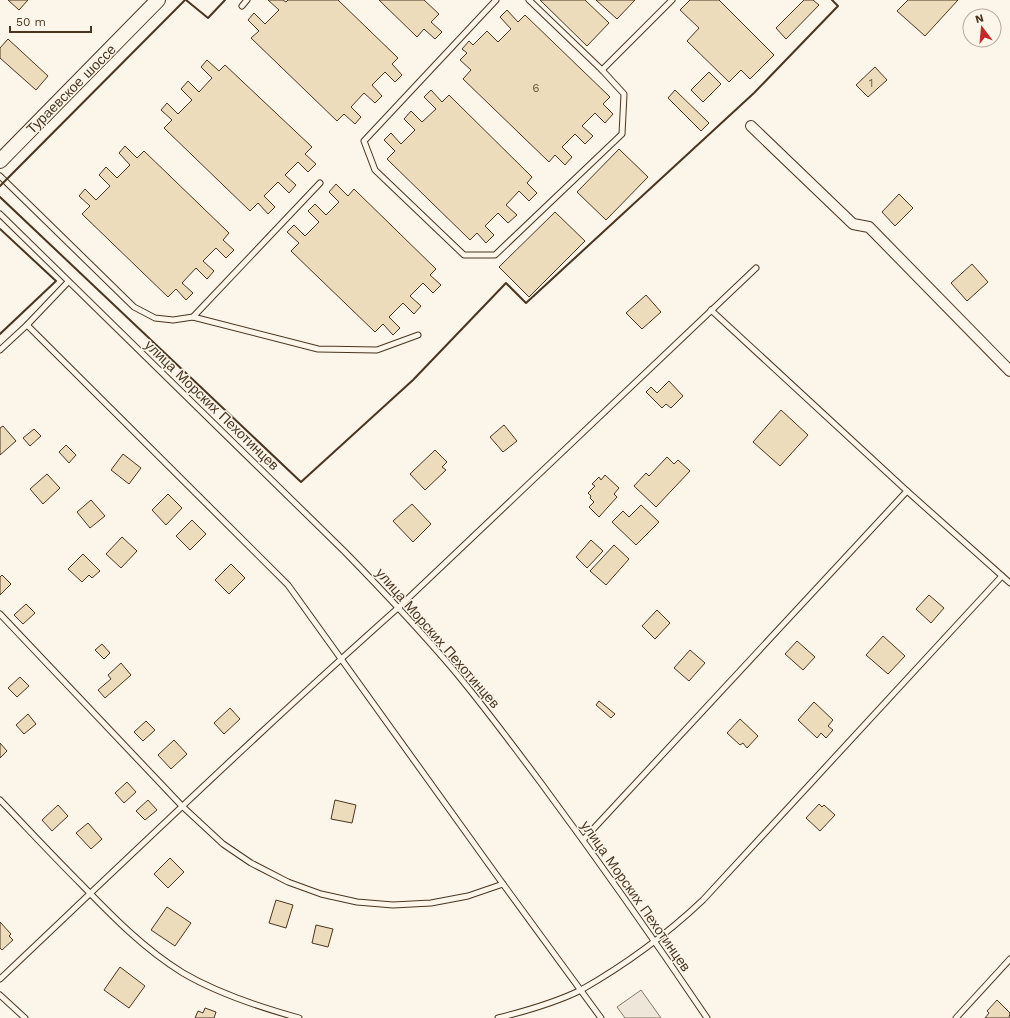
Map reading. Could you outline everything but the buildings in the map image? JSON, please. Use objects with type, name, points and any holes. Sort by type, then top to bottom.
[{"type":"main road","name":"Тураевское шоссе","points":[[0,161],[158,0]]},
{"type":"street","points":[[750,126],[853,224],[868,227],[1010,371]]},
{"type":"lane","points":[[242,6],[247,0]]},
{"type":"lane","points":[[496,0],[364,141],[375,170],[464,256],[495,255],[622,134],[624,94],[602,70],[529,0]]},
{"type":"lane","points":[[602,70],[672,0]]},
{"type":"lane","points":[[0,176],[134,307],[155,318],[173,320],[193,317],[318,349],[377,350],[418,335]]},
{"type":"lane","points":[[193,317],[320,183]]},
{"type":"lane","name":"улица Морских Пехотинцев","points":[[0,214],[345,552],[399,607],[452,668],[491,717],[583,840],[707,1018]]},
{"type":"lane","points":[[0,979],[182,806],[340,659],[399,607],[756,268]]},
{"type":"lane","points":[[0,350],[27,325],[68,282]]},
{"type":"lane","points":[[711,310],[907,491],[1010,583]]},
{"type":"lane","points":[[27,325],[288,585],[340,659],[601,1018]]},
{"type":"lane","points":[[583,840],[907,491]]},
{"type":"lane","points":[[498,1018],[552,1002],[580,990],[655,942],[681,921],[703,900],[1002,576]]},
{"type":"lane","points":[[0,614],[182,806],[223,844],[251,863],[288,882],[321,894],[364,902],[393,904],[431,903],[468,896],[503,884]]},
{"type":"lane","points":[[0,800],[120,924],[152,951],[182,972],[216,990],[244,1002],[299,1018]]},
{"type":"lane","points":[[956,1018],[1010,959]]},
{"type":"lane","points":[[0,995],[25,1018]]},
{"type":"shaded area","points":[[641,990],[661,1018],[625,1018],[617,1007]]},
{"type":"wall","points":[[0,186],[185,0]]},
{"type":"wall","points":[[186,0],[208,18],[225,0]]},
{"type":"wall","points":[[0,197],[301,482],[413,380],[506,283],[526,303],[754,93],[838,6],[832,0]]},
{"type":"wall","points":[[0,229],[56,281],[0,334]]}]
